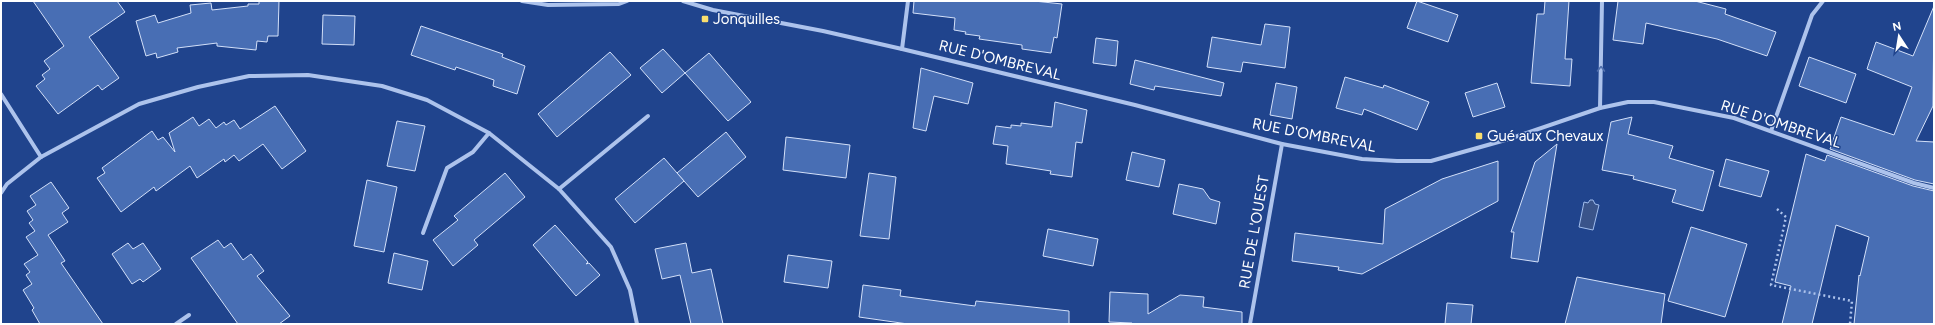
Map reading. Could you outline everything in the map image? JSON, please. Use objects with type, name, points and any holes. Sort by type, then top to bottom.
[{"type":"street","points":[[522,1],[548,5],[619,4],[627,1]]},
{"type":"street","name":"RUE D'OMBREVAL","points":[[683,1],[713,10],[823,31],[902,49],[1135,105],[1282,144],[1362,158],[1397,161],[1431,161],[1509,139],[1600,108],[1628,102],[1654,102],[1734,118],[1914,184],[1934,188]]},
{"type":"street","points":[[902,49],[908,1]]},
{"type":"street","points":[[1600,108],[1602,1]]},
{"type":"street","points":[[1771,131],[1812,15],[1823,1]]},
{"type":"street","points":[[1,193],[7,184],[41,157],[139,104],[198,86],[249,76],[308,75],[382,86],[427,100],[489,133],[559,189],[611,247],[630,290],[637,324]]},
{"type":"street","points":[[1,94],[41,157]]},
{"type":"street","points":[[559,189],[648,116]]},
{"type":"street","points":[[423,233],[447,168],[473,152],[489,133]]},
{"type":"street","name":"RUE DE L'OUEST","points":[[1250,324],[1282,144]]},
{"type":"street","points":[[176,324],[189,315]]},
{"type":"path","points":[[1777,209],[1786,217],[1771,285],[1852,301],[1850,324]]},
{"type":"water","points":[[1590,200],[1593,200],[1595,204],[1599,205],[1593,230],[1579,227],[1584,202],[1588,203]]},
{"type":"building","points":[[33,1],[117,1],[125,12],[89,37],[119,78],[102,90],[98,85],[58,114],[36,86],[45,79],[42,75],[50,69],[44,61],[64,46]]},
{"type":"building","points":[[259,1],[279,1],[278,36],[268,36],[267,42],[257,41],[256,50],[217,46],[217,43],[177,48],[178,52],[157,58],[156,53],[146,56],[136,21],[155,15],[158,23],[191,13],[190,5],[211,3],[212,10],[248,6],[248,4],[259,4]]},
{"type":"building","points":[[914,1],[1034,1],[1062,4],[1057,38],[1054,37],[1051,53],[1022,49],[1022,45],[979,39],[980,36],[965,34],[966,32],[954,30],[955,18],[913,13]]},
{"type":"building","points":[[1417,1],[1458,15],[1448,42],[1407,28]]},
{"type":"building","points":[[1545,1],[1569,1],[1565,59],[1572,59],[1570,86],[1531,83],[1537,14],[1544,14]]},
{"type":"building","points":[[1618,1],[1695,1],[1726,9],[1725,14],[1776,32],[1767,56],[1717,39],[1646,23],[1643,44],[1613,40]]},
{"type":"building","points":[[1934,6],[1933,106],[1916,141],[1934,142],[1934,184],[1915,180],[1830,149],[1841,117],[1894,135],[1912,87],[1867,69],[1876,42],[1913,56]]},
{"type":"building","points":[[323,15],[355,16],[354,45],[322,44]]},
{"type":"building","points":[[1265,24],[1290,27],[1285,68],[1243,62],[1241,72],[1207,67],[1212,37],[1261,45]]},
{"type":"building","points":[[421,26],[503,54],[502,57],[525,66],[517,94],[493,86],[494,80],[456,67],[455,70],[411,55]]},
{"type":"building","points":[[1096,38],[1118,41],[1116,66],[1093,63]]},
{"type":"building","points":[[663,49],[685,73],[662,93],[640,68]]},
{"type":"building","points":[[610,52],[631,75],[557,137],[538,114]]},
{"type":"building","points":[[709,53],[751,102],[728,121],[685,73]]},
{"type":"building","points":[[1809,57],[1856,74],[1846,103],[1799,86]]},
{"type":"building","points":[[1135,60],[1224,83],[1221,96],[1155,86],[1154,90],[1130,84]]},
{"type":"building","points":[[921,68],[973,83],[968,104],[934,96],[926,131],[913,128]]},
{"type":"building","points":[[1345,77],[1383,88],[1384,85],[1429,102],[1417,130],[1364,109],[1362,115],[1336,108]]},
{"type":"building","points":[[1276,83],[1297,87],[1292,119],[1270,115]]},
{"type":"building","points":[[1497,83],[1505,107],[1473,117],[1465,93]]},
{"type":"building","points":[[1055,102],[1087,110],[1082,143],[1076,142],[1072,177],[1050,174],[1051,171],[1006,164],[1008,146],[993,144],[996,126],[1011,128],[1011,125],[1021,126],[1021,123],[1052,127]]},
{"type":"building","points":[[275,106],[306,151],[282,169],[263,144],[239,161],[234,155],[225,162],[224,159],[197,178],[190,166],[156,191],[154,187],[121,212],[97,178],[105,173],[102,168],[152,131],[158,140],[163,137],[175,152],[169,133],[193,117],[199,126],[209,119],[216,128],[224,122],[226,125],[234,120],[240,129]]},
{"type":"building","points":[[1632,117],[1628,134],[1673,146],[1669,158],[1714,171],[1703,211],[1672,202],[1676,190],[1633,179],[1634,176],[1602,170],[1611,122]]},
{"type":"building","points":[[397,121],[425,126],[415,171],[387,166]]},
{"type":"building","points":[[726,132],[746,157],[698,197],[677,173]]},
{"type":"building","points":[[786,137],[850,145],[846,178],[783,170]]},
{"type":"building","points":[[1557,144],[1538,262],[1511,258],[1514,232],[1511,232],[1535,162]]},
{"type":"building","points":[[1132,152],[1165,160],[1159,187],[1126,180]]},
{"type":"building","points":[[1806,154],[1825,161],[1827,155],[1913,186],[1934,191],[1934,324],[1854,324],[1859,275],[1860,276],[1869,237],[1836,225],[1812,324],[1782,324],[1791,286],[1775,282]]},
{"type":"building","points":[[664,158],[684,181],[635,223],[615,199]]},
{"type":"building","points":[[1726,159],[1769,171],[1761,197],[1719,186]]},
{"type":"building","points":[[1498,161],[1498,201],[1362,274],[1338,270],[1339,267],[1292,261],[1295,233],[1383,244],[1385,209],[1442,179]]},
{"type":"building","points":[[505,173],[525,197],[474,240],[478,245],[453,266],[433,240],[458,220],[454,216]]},
{"type":"building","points":[[869,173],[896,177],[889,239],[860,236]]},
{"type":"building","points":[[367,180],[397,187],[384,252],[354,246]]},
{"type":"building","points":[[51,182],[69,208],[62,213],[68,222],[48,235],[65,261],[61,263],[103,324],[40,324],[32,310],[34,308],[23,290],[32,284],[26,275],[30,272],[24,264],[38,255],[26,237],[35,231],[29,223],[33,220],[27,211],[36,205],[30,196]]},
{"type":"building","points":[[1179,184],[1203,189],[1210,199],[1220,202],[1216,224],[1173,214]]},
{"type":"building","points":[[555,225],[588,262],[586,264],[589,263],[600,275],[576,296],[533,245]]},
{"type":"building","points":[[1691,227],[1747,244],[1725,317],[1668,301]]},
{"type":"building","points":[[1048,229],[1098,239],[1093,266],[1043,256]]},
{"type":"building","points":[[218,240],[224,248],[231,243],[243,260],[251,254],[264,271],[257,276],[290,316],[279,324],[238,324],[191,258]]},
{"type":"building","points":[[128,243],[133,249],[143,243],[161,269],[143,282],[140,279],[132,284],[112,254]]},
{"type":"building","points":[[686,243],[692,273],[711,269],[723,324],[691,324],[680,275],[662,279],[655,249]]},
{"type":"building","points":[[394,253],[428,261],[422,290],[388,283]]},
{"type":"building","points":[[788,255],[832,261],[828,288],[784,282]]},
{"type":"building","points":[[1577,277],[1665,294],[1661,324],[1565,324]]},
{"type":"building","points":[[863,285],[901,290],[900,296],[975,306],[976,301],[1069,311],[1069,324],[908,324],[859,317]]},
{"type":"building","points":[[1110,292],[1148,294],[1148,314],[1180,295],[1204,297],[1203,307],[1242,312],[1242,324],[1131,324],[1132,323],[1109,322]]},
{"type":"building","points":[[1447,303],[1473,305],[1471,324],[1445,324]]},
{"type":"place","name":"Jonquilles","points":[[705,19]]},
{"type":"place","name":"Gué aux Chevaux","points":[[1479,136]]}]
